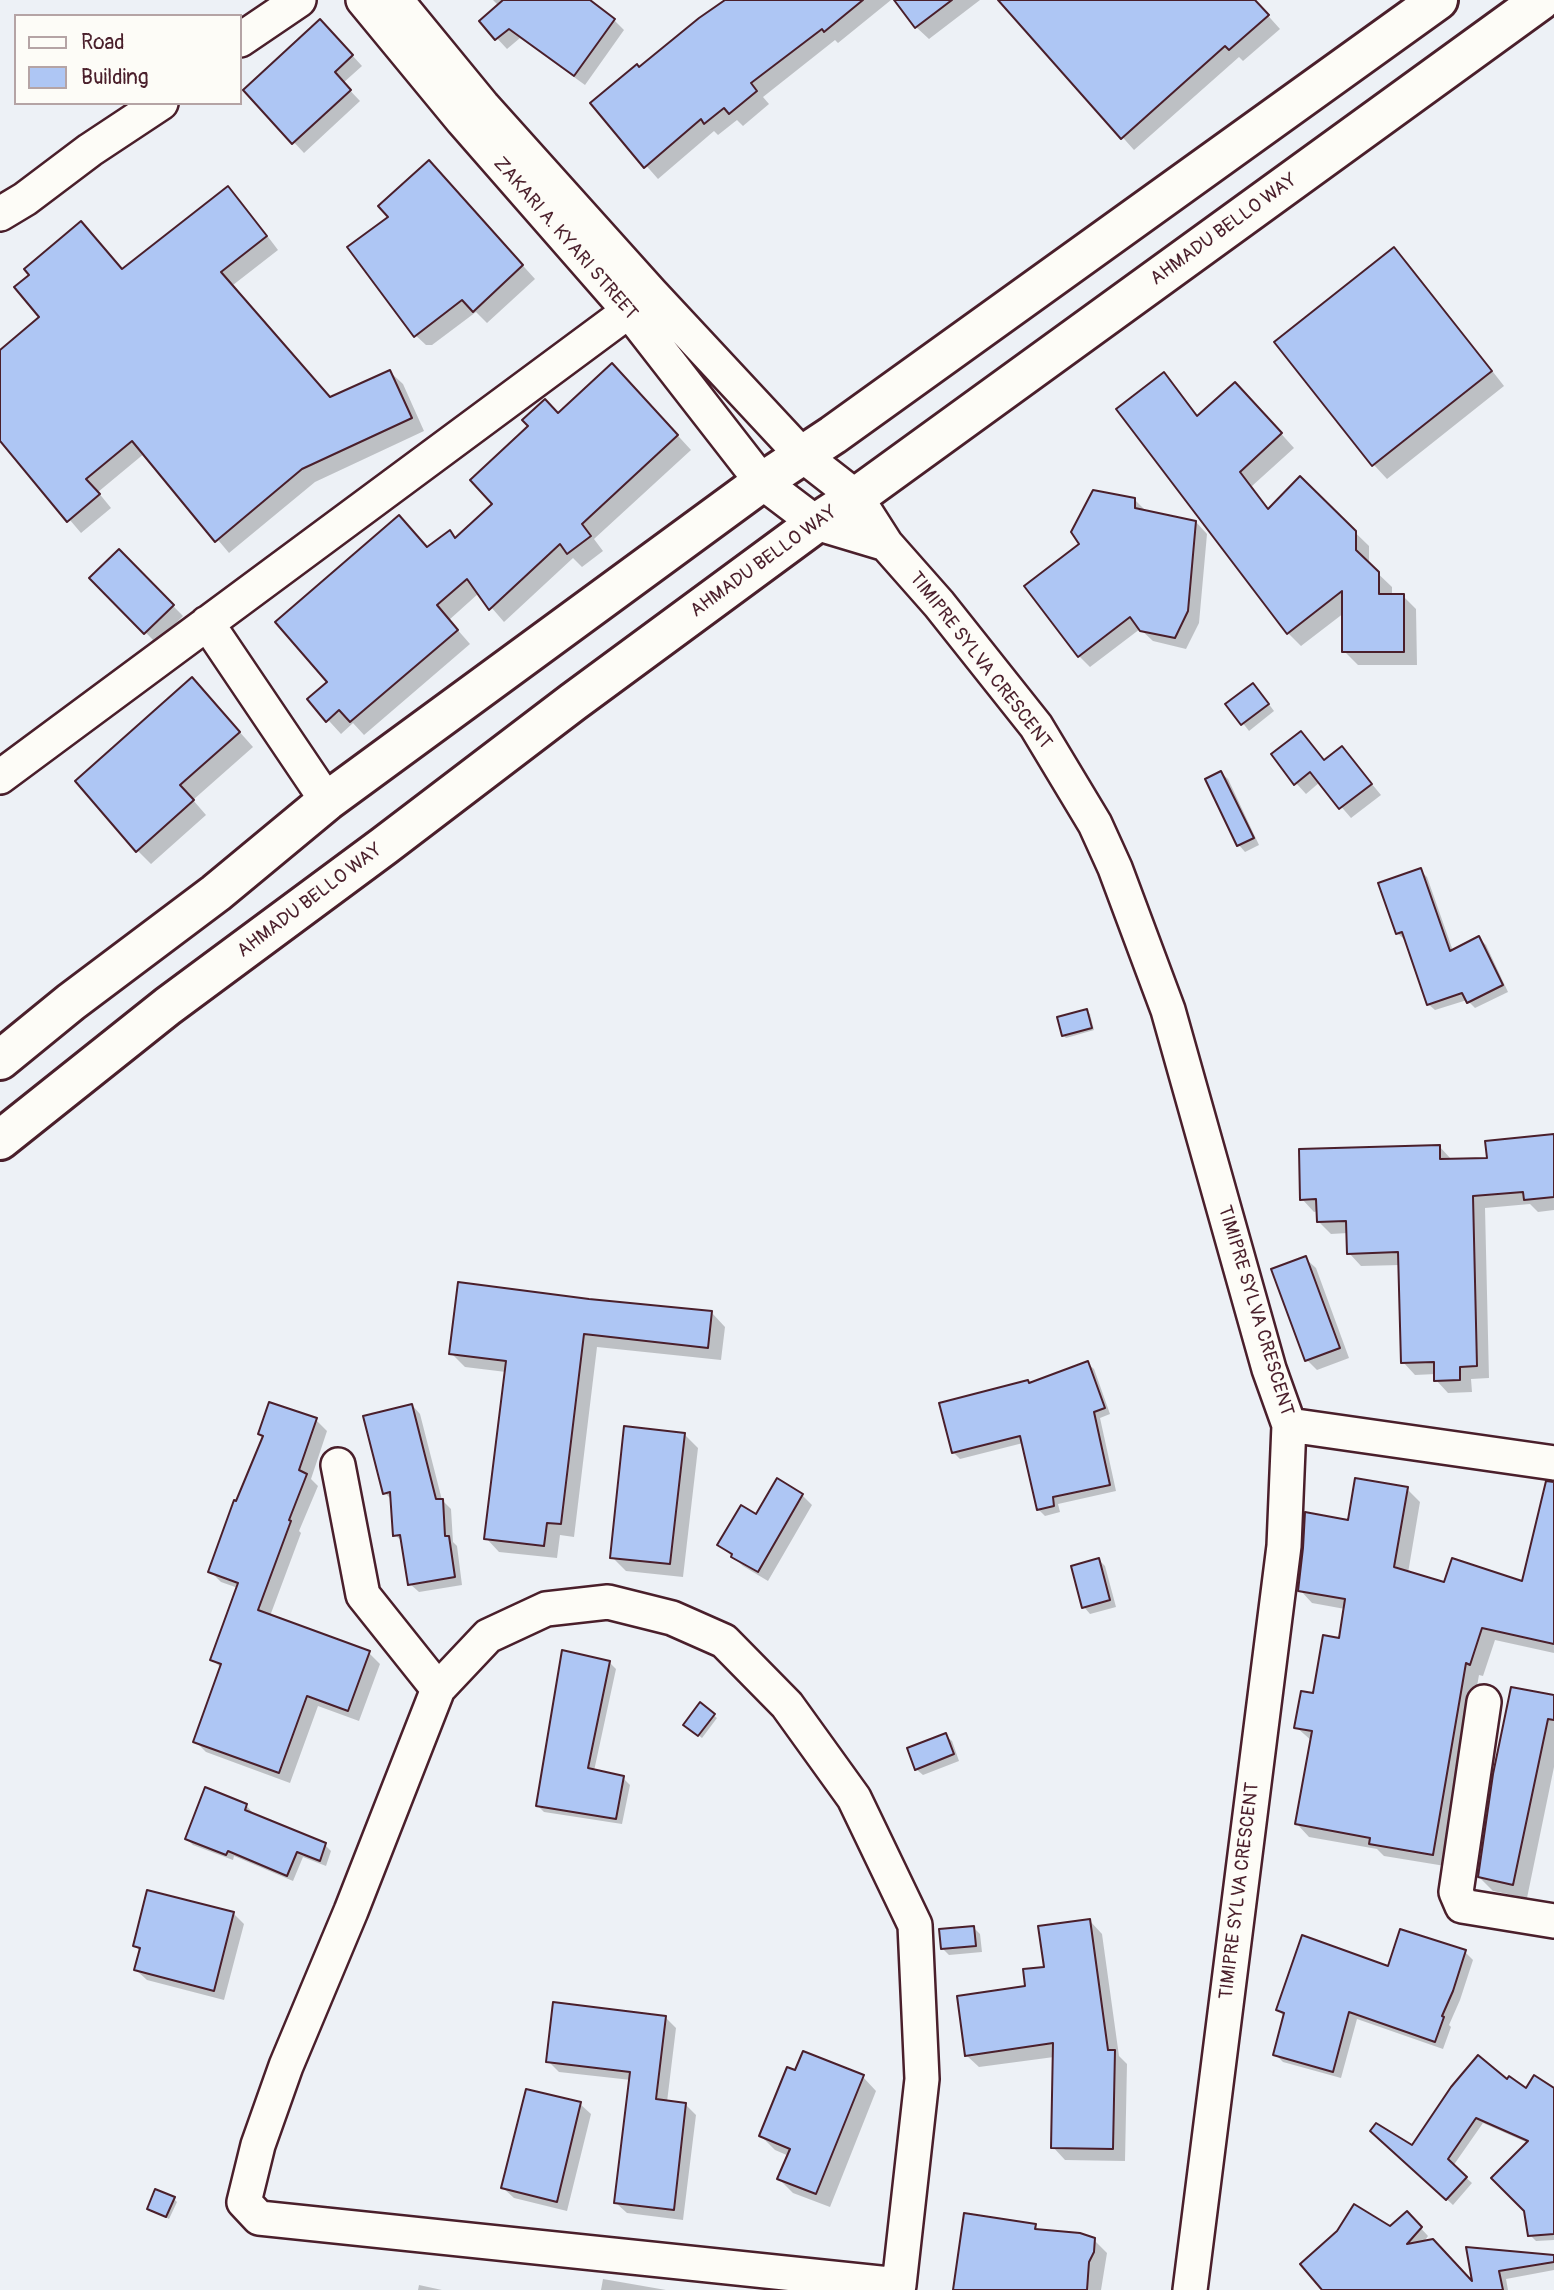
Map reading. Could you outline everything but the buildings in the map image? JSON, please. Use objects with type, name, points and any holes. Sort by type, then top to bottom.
[{"type":"main road","points":[[0,1060],[71,1002],[216,893],[327,801],[762,482],[833,435],[1438,0]]},
{"type":"main road","name":"AHMADU BELLO WAY","points":[[0,1140],[168,1006],[573,702],[816,523],[856,497],[1541,0]]},
{"type":"street","points":[[242,39],[299,0]]},
{"type":"street","name":"ZAKARI A. KYARI STREET","points":[[363,0],[462,120],[629,311],[762,482]]},
{"type":"street","name":"ZAKARI A. KYARI STREET","points":[[396,0],[483,106],[651,293],[802,454]]},
{"type":"street","points":[[0,214],[158,105]]},
{"type":"street","points":[[0,777],[629,311]]},
{"type":"street","name":"TIMIPRE SYLVA CRESCENT","points":[[802,454],[856,497],[886,544],[939,604],[1036,726],[1095,824],[1115,868],[1177,1037],[1269,1369],[1289,1425],[1284,1546],[1190,2290]]},
{"type":"street","points":[[762,482],[816,523],[886,544]]},
{"type":"street","points":[[207,622],[327,801]]},
{"type":"street","points":[[1289,1425],[1554,1462]]},
{"type":"street","points":[[338,1465],[363,1595],[438,1689]]},
{"type":"street","points":[[608,1602],[672,1618],[724,1641],[787,1705],[854,1798],[915,1925],[922,2079],[898,2288],[259,2218],[244,2202],[258,2145],[286,2066],[351,1911],[438,1689],[488,1636],[546,1609],[608,1602]]},
{"type":"street","points":[[1485,1702],[1456,1892],[1462,1906],[1554,1922]]}]
